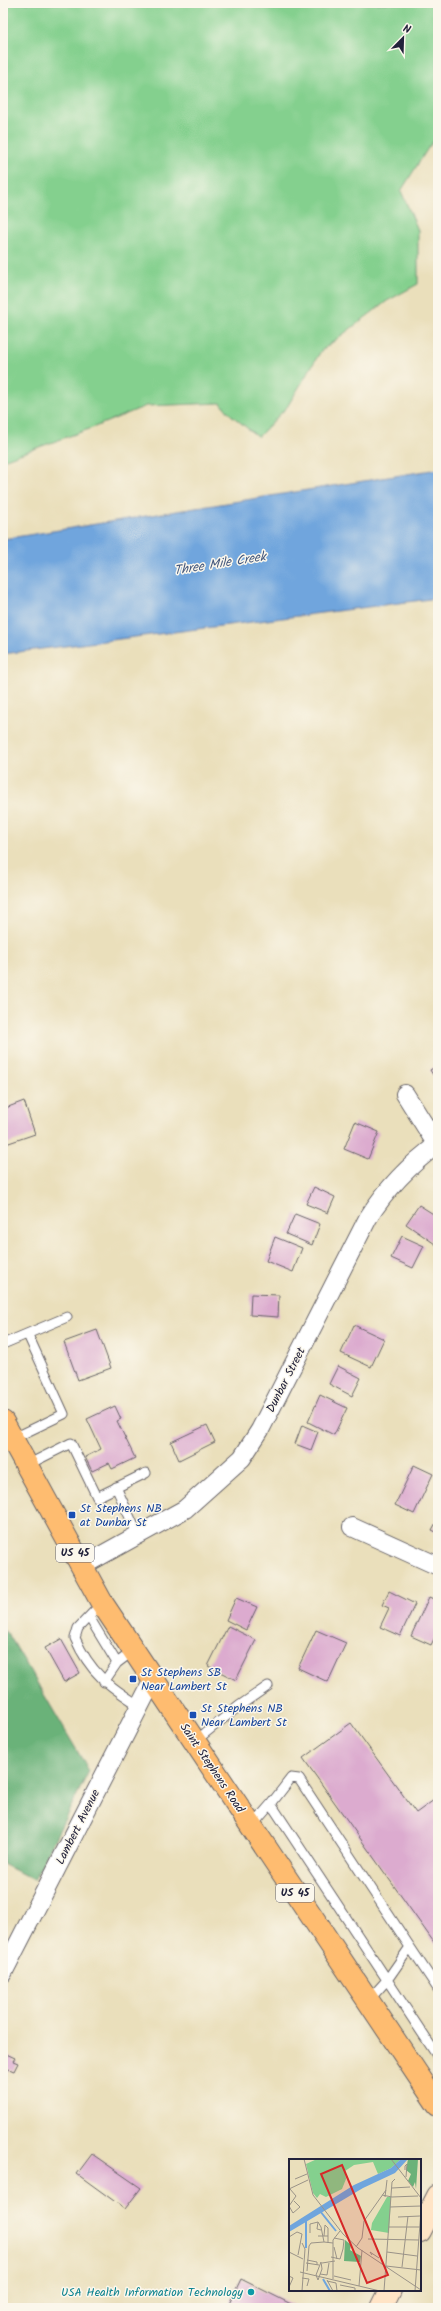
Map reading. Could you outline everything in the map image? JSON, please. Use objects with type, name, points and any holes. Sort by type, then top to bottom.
[{"type":"main road","name":"Saint Stephens Road","points":[[8,1430],[82,1566],[95,1610],[125,1657],[153,1680],[368,2001],[437,2101]]},
{"type":"street","points":[[405,1094],[438,1144]]},
{"type":"street","name":"Dunbar Street","points":[[82,1566],[185,1510],[242,1458],[260,1430],[368,1218],[381,1197],[395,1180],[438,1144]]},
{"type":"street","points":[[352,1527],[438,1566]]},
{"type":"street","name":"Lambert Avenue","points":[[3,1973],[153,1680]]},
{"type":"street","points":[[421,2229],[438,2196]]},
{"type":"street","points":[[381,2308],[390,2291]]},
{"type":"lane","points":[[3,1344],[67,1317]]},
{"type":"lane","points":[[8,1430],[64,1414],[28,1334]]},
{"type":"lane","points":[[27,1465],[71,1443],[98,1497],[146,1473]]},
{"type":"lane","points":[[116,1487],[138,1535]]},
{"type":"lane","points":[[95,1610],[78,1628],[75,1638],[82,1655],[104,1682],[140,1706]]},
{"type":"lane","points":[[104,1682],[125,1657]]},
{"type":"lane","points":[[194,1742],[239,1706],[268,1686]]},
{"type":"lane","points":[[251,1827],[291,1778],[298,1779],[438,1989]]},
{"type":"lane","points":[[271,1804],[438,2057]]},
{"type":"lane","points":[[368,2001],[387,1980],[410,1947]]},
{"type":"green space","points":[[3,3],[438,3],[438,136],[428,148],[401,191],[418,230],[418,284],[387,301],[321,351],[287,407],[258,437],[230,414],[221,403],[146,406],[92,428],[3,460]]},
{"type":"green space","points":[[3,1630],[9,1635],[89,1771],[34,1880],[3,1864]]},
{"type":"water","name":"Three Mile Creek","points":[[438,469],[438,598],[3,654],[3,539]]},
{"type":"building","points":[[438,1065],[438,1083],[430,1070]]},
{"type":"building","points":[[24,1101],[35,1134],[3,1145],[3,1109]]},
{"type":"building","points":[[355,1122],[379,1132],[368,1159],[344,1149]]},
{"type":"building","points":[[314,1187],[335,1197],[328,1213],[306,1204]]},
{"type":"building","points":[[419,1205],[438,1217],[438,1246],[406,1224]]},
{"type":"building","points":[[295,1214],[320,1224],[312,1245],[286,1234]]},
{"type":"building","points":[[402,1236],[424,1246],[413,1268],[391,1258]]},
{"type":"building","points":[[275,1237],[302,1248],[293,1272],[266,1261]]},
{"type":"building","points":[[251,1294],[279,1295],[278,1317],[250,1315]]},
{"type":"building","points":[[354,1325],[384,1339],[371,1367],[341,1353]]},
{"type":"building","points":[[97,1330],[111,1368],[78,1380],[64,1342]]},
{"type":"building","points":[[338,1366],[361,1378],[352,1396],[329,1384]]},
{"type":"building","points":[[320,1395],[347,1408],[334,1435],[308,1422]]},
{"type":"building","points":[[115,1406],[121,1419],[117,1421],[135,1458],[112,1469],[109,1463],[92,1471],[85,1457],[101,1449],[87,1419]]},
{"type":"building","points":[[207,1425],[215,1442],[179,1460],[171,1442]]},
{"type":"building","points":[[302,1425],[318,1432],[311,1450],[295,1444]]},
{"type":"building","points":[[414,1465],[433,1474],[414,1514],[395,1505]]},
{"type":"building","points":[[438,1519],[438,1533],[432,1530]]},
{"type":"building","points":[[389,1591],[415,1604],[400,1636],[380,1627],[389,1608],[382,1605]]},
{"type":"building","points":[[429,1597],[438,1601],[438,1631],[431,1645],[411,1636]]},
{"type":"building","points":[[236,1598],[257,1607],[246,1630],[226,1620]]},
{"type":"building","points":[[228,1626],[256,1640],[236,1680],[208,1666]]},
{"type":"building","points":[[316,1630],[346,1643],[328,1682],[298,1668]]},
{"type":"building","points":[[61,1639],[80,1673],[64,1682],[45,1648]]},
{"type":"building","points":[[351,1723],[416,1813],[438,1797],[438,1948],[303,1758]]},
{"type":"building","points":[[4,2053],[15,2058],[13,2061],[18,2063],[14,2071],[9,2069],[7,2072],[3,2070]]},
{"type":"building","points":[[92,2154],[141,2188],[125,2209],[77,2174]]},
{"type":"building","name":"USA Health Information Technology","points":[[241,2279],[295,2306],[294,2308],[227,2308]]},
{"type":"place","name":"St Stephens NB at Dunbar St","points":[[72,1515]]},
{"type":"place","name":"St Stephens SB Near Lambert St","points":[[133,1679]]},
{"type":"place","name":"St Stephens NB Near Lambert St","points":[[193,1715]]},
{"type":"place","name":"USA Health Information Technology","points":[[251,2292]]}]
